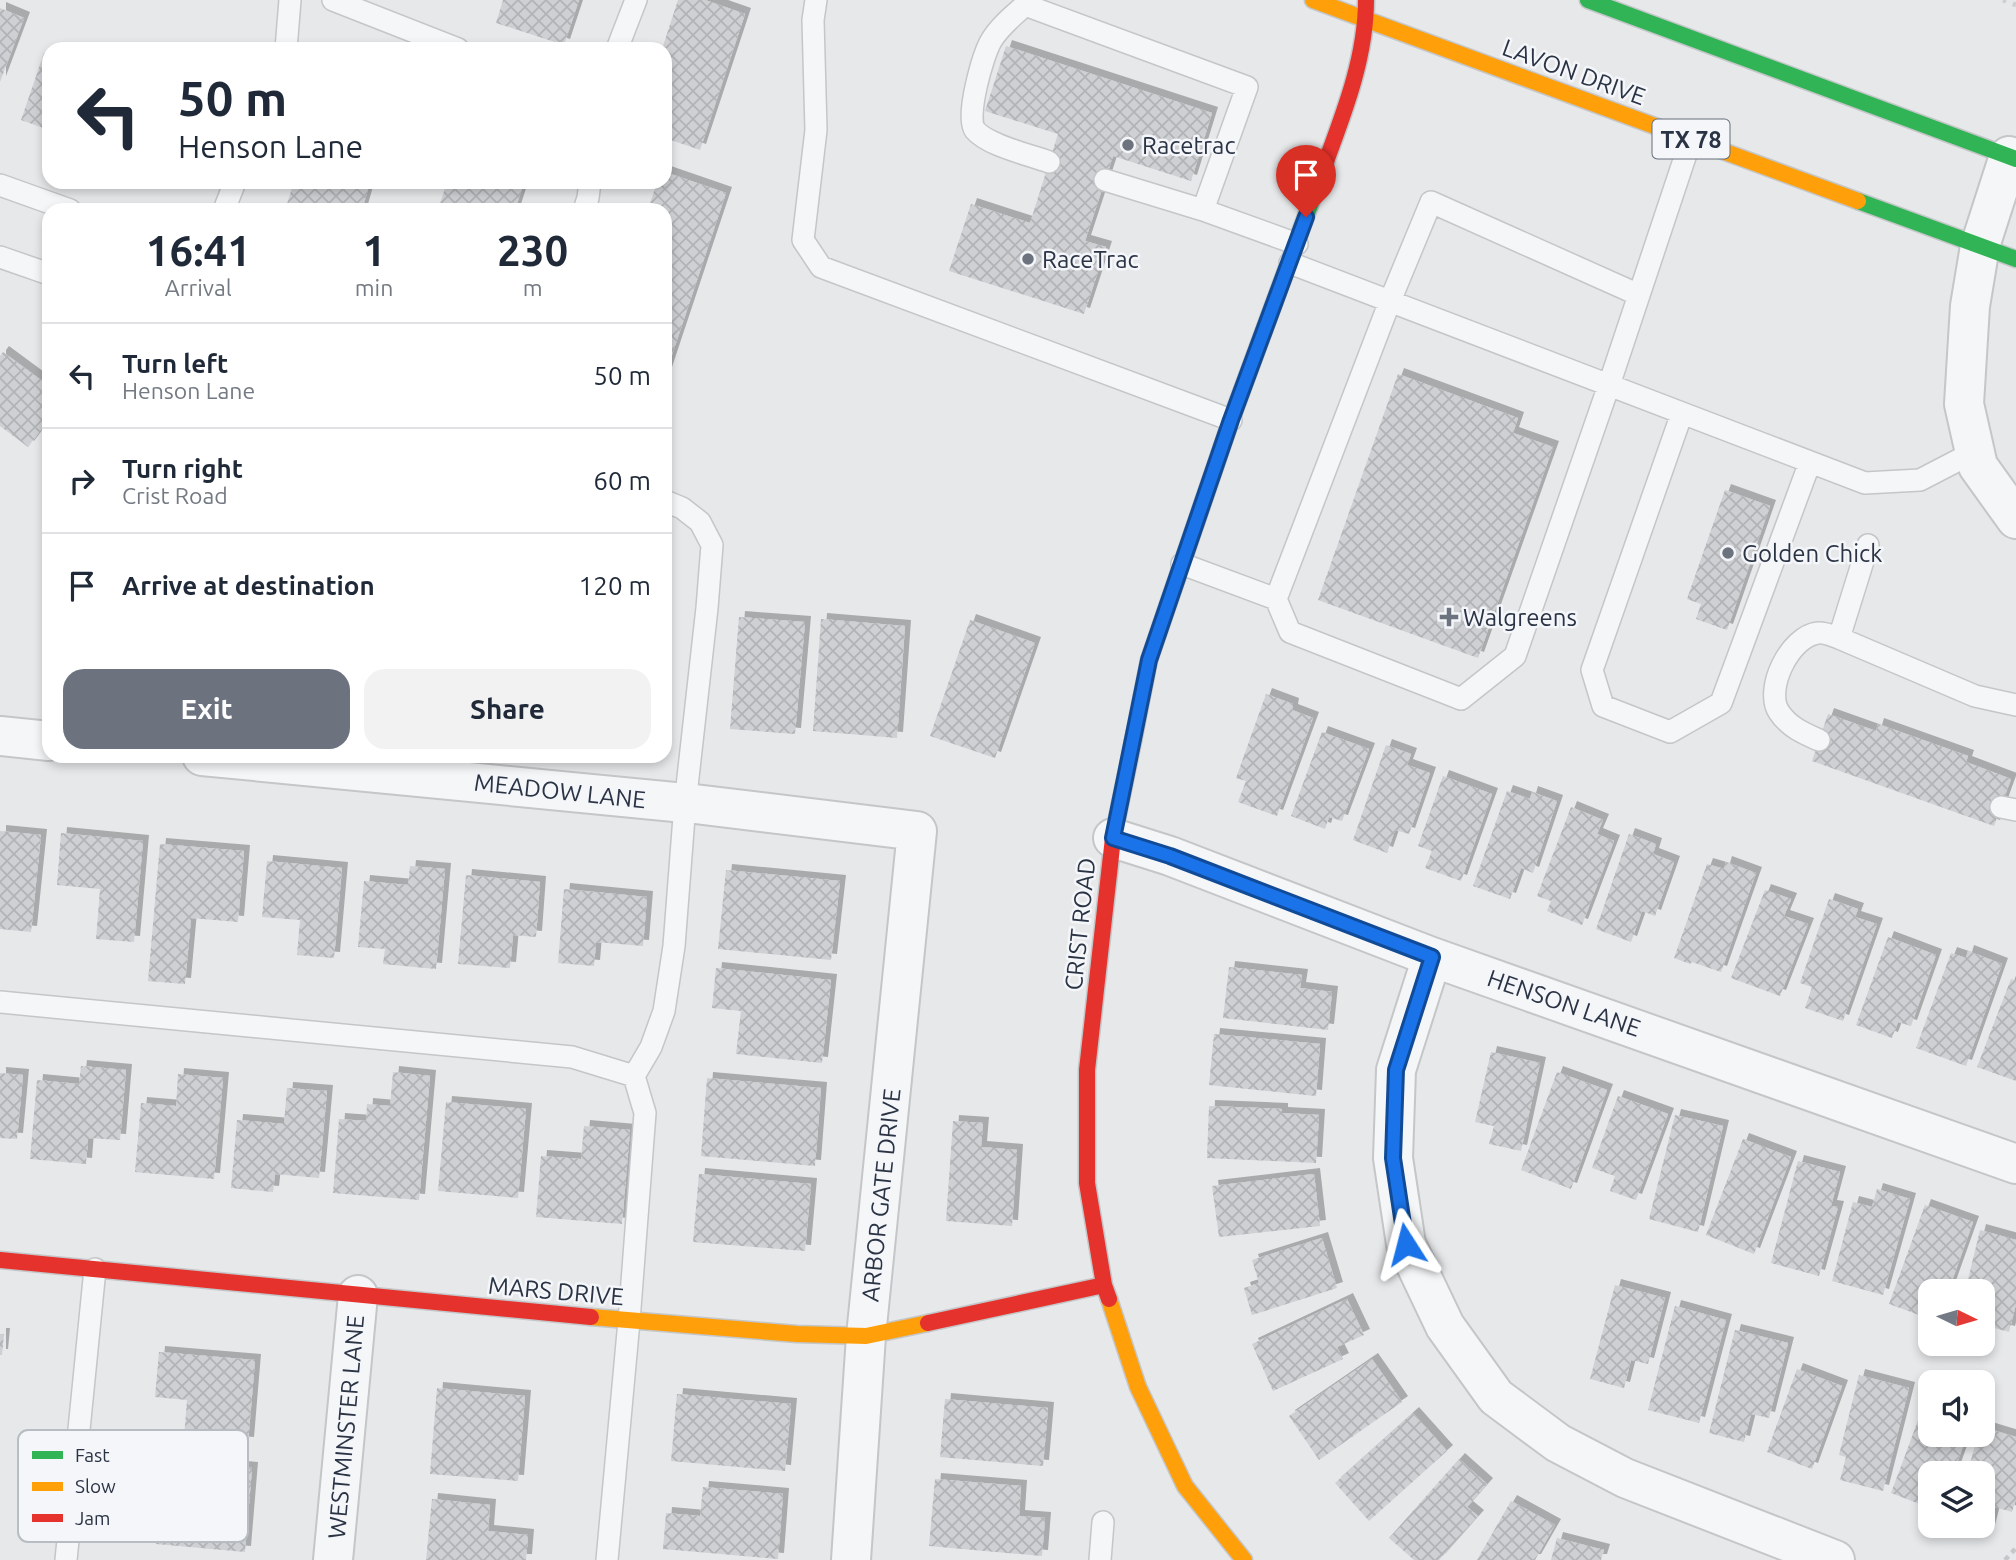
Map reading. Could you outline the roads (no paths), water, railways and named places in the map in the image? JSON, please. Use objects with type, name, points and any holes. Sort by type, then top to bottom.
[{"type":"street","name":"LAVON DRIVE","points":[[1313,0],[2016,259]]},
{"type":"street","name":"CRIST ROAD","points":[[1244,1560],[1185,1486],[1138,1387],[1104,1285],[1087,1183],[1087,1070],[1113,838],[1149,660],[1231,420],[1294,254],[1356,73],[1366,19],[1366,0]]},
{"type":"street","points":[[1588,0],[2012,158],[1980,246],[1970,306],[1964,404],[1978,466],[2016,519]]},
{"type":"street","points":[[0,736],[42,740]]},
{"type":"street","name":"MEADOW LANE","points":[[272,763],[685,804],[917,831]]},
{"type":"street","name":"ARBOR GATE DRIVE","points":[[851,1560],[866,1336],[917,831]]},
{"type":"street","name":"HENSON LANE","points":[[1113,838],[1170,856],[1432,957],[2016,1164]]},
{"type":"street","points":[[1432,957],[1396,1070],[1393,1158],[1406,1244],[1446,1326],[1496,1397],[1558,1443],[1625,1478],[1835,1560]]},
{"type":"street","name":"MARS DRIVE","points":[[0,1260],[629,1321],[797,1334],[866,1336],[1104,1285]]},
{"type":"street","name":"WESTMINSTER LANE","points":[[333,1560],[358,1295]]},
{"type":"lane","points":[[287,42],[290,0]]},
{"type":"lane","points":[[333,0],[440,42]]},
{"type":"lane","points":[[620,42],[636,0]]},
{"type":"lane","points":[[816,0],[813,20],[816,130],[803,240],[821,267],[1231,420]]},
{"type":"lane","points":[[1049,162],[984,138],[973,128],[970,114],[990,41],[1026,2],[1247,87],[1203,210]]},
{"type":"lane","points":[[1639,295],[1431,202],[1390,301],[1276,599],[1290,632],[1461,699],[1515,656],[1609,385],[1639,295],[1691,139]]},
{"type":"lane","points":[[1105,180],[1203,210],[1390,301],[1865,483],[1920,480],[1975,452]]},
{"type":"lane","points":[[0,185],[50,203]]},
{"type":"lane","points":[[0,257],[42,272]]},
{"type":"lane","points":[[1682,413],[1592,670],[1603,706],[1670,732],[1721,704],[1810,462]]},
{"type":"lane","points":[[607,1560],[645,1113],[634,1076],[650,1047],[664,1011],[674,946],[685,804],[712,545],[700,522],[672,504]]},
{"type":"lane","points":[[1839,638],[1868,545]]},
{"type":"lane","points":[[1182,564],[1276,599]]},
{"type":"lane","points":[[1819,740],[1794,729],[1777,710],[1774,691],[1788,651],[1803,638],[1819,632],[1975,696],[2016,705]]},
{"type":"lane","points":[[0,1002],[572,1057],[634,1076]]},
{"type":"lane","points":[[79,1430],[94,1269]]},
{"type":"lane","points":[[1100,1560],[1103,1522]]},
{"type":"lane","points":[[66,1560],[68,1542]]},
{"type":"railway","points":[[2003,0],[2016,5]]},
{"type":"place","name":"Racetrac","points":[[1128,145]]},
{"type":"place","name":"RaceTrac","points":[[1028,259]]},
{"type":"place","name":"Golden Chick","points":[[1728,553]]},
{"type":"place","name":"Walgreens","points":[[1449,617]]}]
